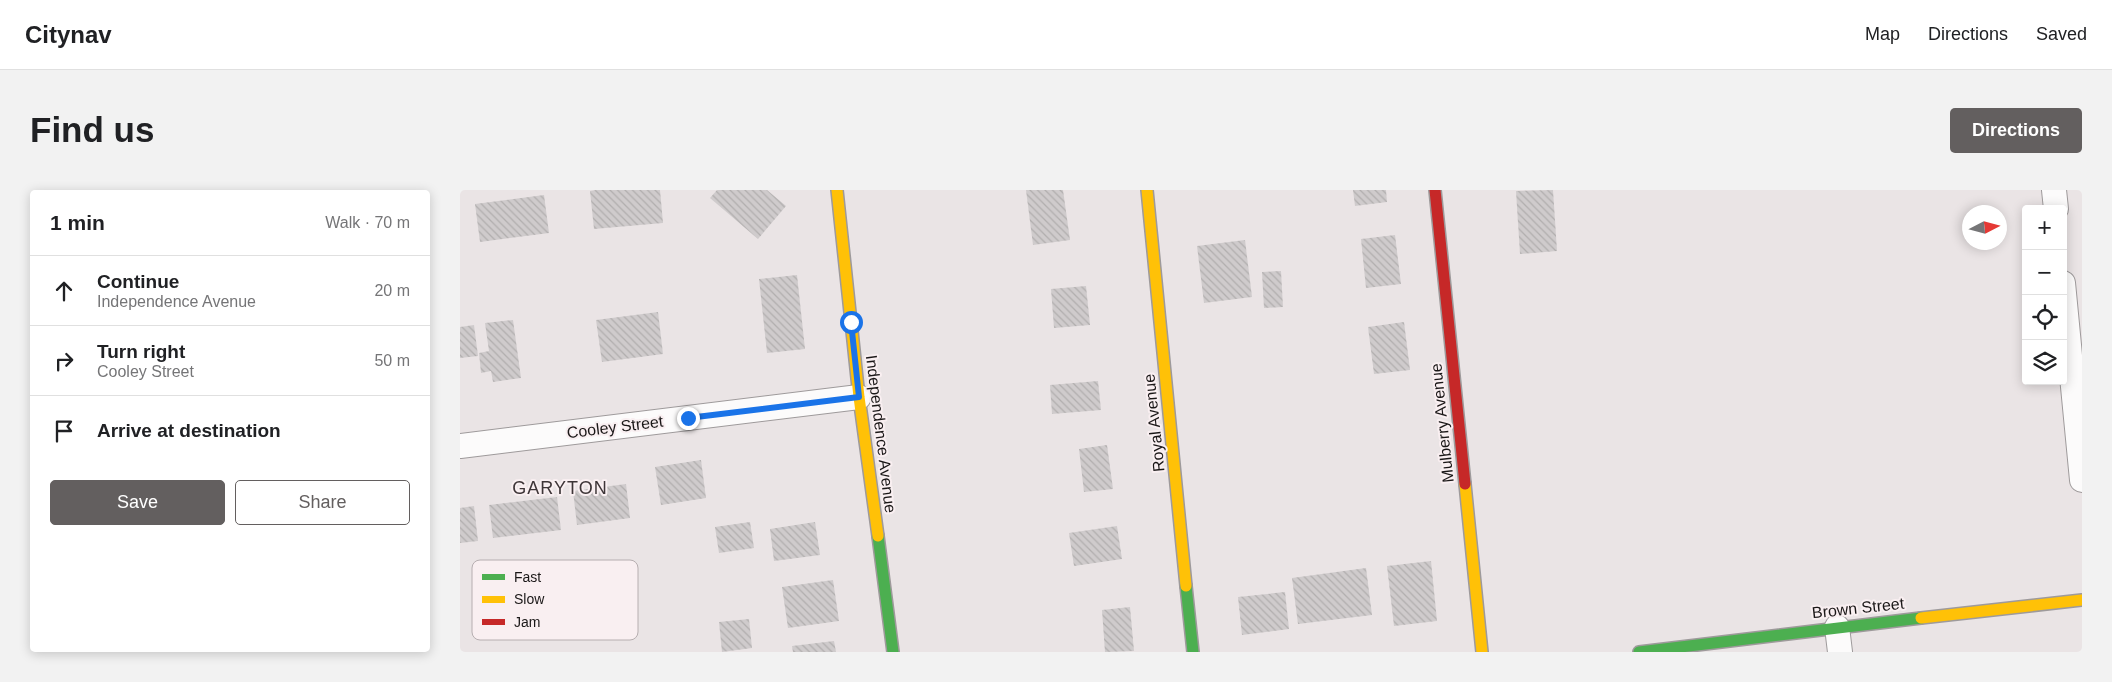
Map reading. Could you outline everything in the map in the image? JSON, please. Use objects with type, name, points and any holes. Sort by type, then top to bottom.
[{"type":"street","name":"Independence Avenue","points":[[837,190],[859,397],[893,652]]},
{"type":"street","name":"Royal Avenue","points":[[1147,190],[1194,652]]},
{"type":"street","name":"Mulberry Avenue","points":[[1435,190],[1482,652]]},
{"type":"street","points":[[2054,190],[2056,205]]},
{"type":"street","points":[[2064,295],[2082,480]]},
{"type":"street","name":"Cooley Street","points":[[460,446],[859,397]]},
{"type":"street","name":"Brown Street","points":[[1639,652],[1837,627],[2082,600]]},
{"type":"street","points":[[1837,627],[1840,652]]},
{"type":"building","points":[[660,190],[663,223],[594,229],[590,191]]},
{"type":"building","points":[[717,190],[767,190],[786,206],[758,239],[710,198]]},
{"type":"building","points":[[1026,190],[1063,190],[1070,240],[1033,245]]},
{"type":"building","points":[[1353,190],[1386,190],[1387,202],[1355,206]]},
{"type":"building","points":[[1553,190],[1557,251],[1520,254],[1516,191]]},
{"type":"building","points":[[544,195],[549,233],[480,242],[475,204]]},
{"type":"building","points":[[1395,235],[1401,284],[1366,288],[1361,239]]},
{"type":"building","points":[[1245,240],[1252,297],[1204,303],[1197,246]]},
{"type":"building","points":[[1281,271],[1283,307],[1264,308],[1262,272]]},
{"type":"building","points":[[797,275],[805,349],[767,353],[759,279]]},
{"type":"building","points":[[1086,286],[1090,325],[1054,328],[1051,289]]},
{"type":"building","points":[[658,312],[663,354],[602,362],[596,320]]},
{"type":"building","points":[[513,320],[521,378],[493,382],[491,371],[481,373],[479,353],[489,351],[485,323]]},
{"type":"building","points":[[1404,322],[1410,370],[1374,374],[1368,327]]},
{"type":"building","points":[[474,325],[478,356],[460,358],[460,327]]},
{"type":"building","points":[[1098,381],[1101,410],[1052,414],[1050,385]]},
{"type":"building","points":[[1107,445],[1113,489],[1084,492],[1079,449]]},
{"type":"building","points":[[701,460],[706,498],[661,505],[655,467]]},
{"type":"building","points":[[626,484],[630,518],[577,525],[573,491]]},
{"type":"building","points":[[557,497],[561,530],[493,538],[489,505]]},
{"type":"building","points":[[474,506],[478,541],[460,543],[460,508]]},
{"type":"building","points":[[750,522],[754,548],[719,553],[715,527]]},
{"type":"building","points":[[815,522],[820,555],[774,561],[770,529]]},
{"type":"building","points":[[1117,526],[1122,559],[1074,566],[1069,533]]},
{"type":"building","points":[[1431,561],[1437,621],[1394,626],[1387,566]]},
{"type":"building","points":[[1366,568],[1372,615],[1298,624],[1292,578]]},
{"type":"building","points":[[833,580],[839,621],[788,628],[782,587]]},
{"type":"building","points":[[1285,592],[1289,629],[1242,635],[1238,597]]},
{"type":"building","points":[[1130,607],[1134,651],[1105,652],[1102,610]]},
{"type":"building","points":[[749,619],[752,648],[722,652],[719,622]]},
{"type":"building","points":[[834,641],[836,652],[793,652],[792,646]]},
{"type":"traffic: fast","points":[[878,536],[893,652]]},
{"type":"traffic: fast","points":[[1186,586],[1193,652]]},
{"type":"traffic: fast","points":[[1639,652],[1921,618]]},
{"type":"traffic: slow","points":[[837,190],[859,397],[878,536]]},
{"type":"traffic: slow","points":[[1147,190],[1186,586]]},
{"type":"traffic: slow","points":[[1465,484],[1482,652]]},
{"type":"traffic: slow","points":[[1921,618],[2082,600]]},
{"type":"traffic: jam","points":[[1435,190],[1465,484]]},
{"type":"district","name":"GARYTON","points":[[560,488]]},
{"type":"route","points":[[688,418],[859,397],[851,322]]}]
